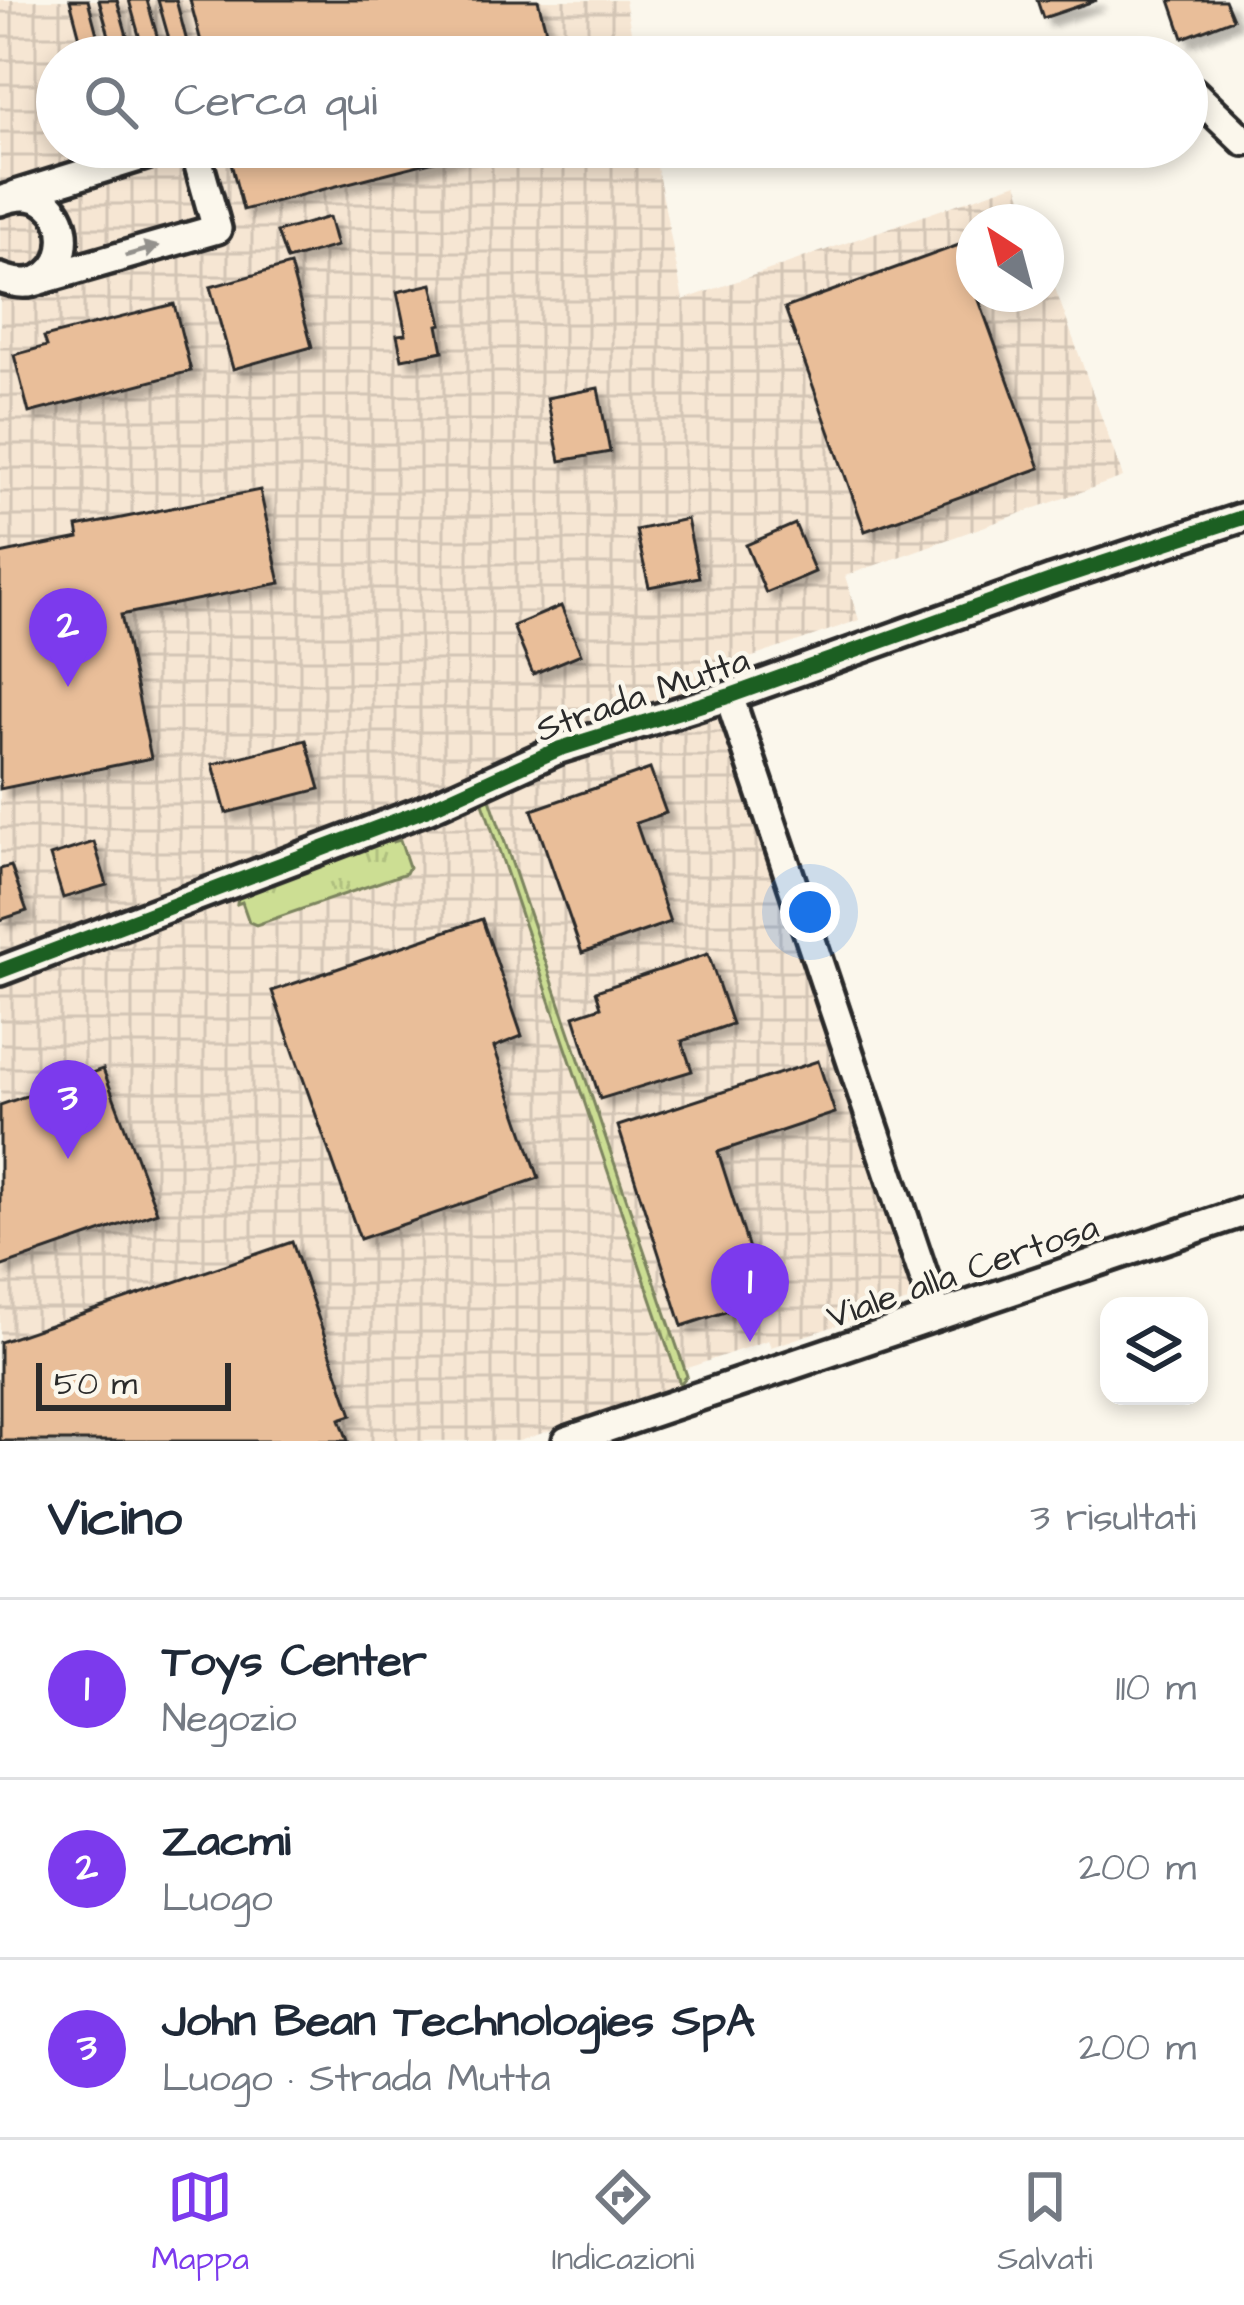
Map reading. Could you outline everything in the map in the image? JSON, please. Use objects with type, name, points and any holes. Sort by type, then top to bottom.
[{"type":"street","points":[[1208,106],[1244,141]]},
{"type":"street","points":[[4,199],[98,168]]},
{"type":"street","points":[[0,278],[29,283],[217,230],[200,168]]},
{"type":"street","points":[[4,199],[25,196],[50,206],[64,230],[61,258],[53,270],[29,283]]},
{"type":"street","name":"Strada Mutta","points":[[0,970],[427,809],[559,749],[729,696],[1244,517]]},
{"type":"street","points":[[729,696],[937,1316]]},
{"type":"street","name":"Viale alla Certosa","points":[[567,1441],[1244,1212]]},
{"type":"shaded area","points":[[0,0],[625,0],[632,36],[36,36],[36,168],[657,168],[683,300],[956,204],[956,312],[1064,312],[1123,477],[845,576],[859,620],[704,674],[917,1299],[771,1347],[768,1340],[685,1369],[687,1376],[679,1387],[519,1441],[0,1441]]},
{"type":"shaded area","points":[[1017,183],[1025,204],[957,204]]},
{"type":"green space","points":[[488,793],[687,1376],[680,1384],[481,797]]},
{"type":"green space","points":[[390,834],[393,842],[400,840],[409,867],[406,873],[256,925],[249,922],[242,902],[237,904],[238,895]]},
{"type":"building","points":[[70,0],[88,0],[97,36],[79,36]]},
{"type":"building","points":[[99,0],[117,0],[127,36],[109,36]]},
{"type":"building","points":[[129,0],[147,0],[157,36],[139,36]]},
{"type":"building","points":[[158,0],[176,0],[185,36],[168,36]]},
{"type":"building","points":[[190,0],[538,0],[547,36],[199,36]]},
{"type":"building","points":[[1037,0],[1097,0],[1043,18]]},
{"type":"building","points":[[1170,0],[1225,0],[1233,19],[1182,36]]},
{"type":"building","points":[[232,168],[407,168],[243,210]]},
{"type":"building","points":[[329,217],[337,246],[287,260],[277,232]]},
{"type":"building","points":[[956,246],[956,312],[983,312],[1040,468],[865,531],[785,308]]},
{"type":"building","points":[[290,265],[312,347],[233,369],[210,287]]},
{"type":"building","points":[[432,284],[443,351],[402,359],[397,335],[406,334],[397,292]]},
{"type":"building","points":[[174,304],[191,371],[29,413],[14,355],[47,346],[44,337]]},
{"type":"building","points":[[598,388],[610,452],[560,461],[547,398]]},
{"type":"building","points":[[260,490],[280,583],[121,615],[151,758],[0,789],[0,554],[79,538],[77,527]]},
{"type":"building","points":[[687,519],[699,577],[649,587],[636,530]]},
{"type":"building","points":[[795,524],[815,572],[766,593],[746,545]]},
{"type":"building","points":[[561,606],[581,654],[533,674],[513,626]]},
{"type":"building","points":[[306,740],[320,789],[226,813],[213,764]]},
{"type":"building","points":[[650,769],[666,813],[636,823],[670,922],[582,953],[532,810]]},
{"type":"building","points":[[94,842],[107,885],[63,898],[50,856]]},
{"type":"building","points":[[11,866],[27,911],[0,920],[0,869]]},
{"type":"building","points":[[482,919],[522,1036],[494,1047],[539,1178],[360,1239],[272,991]]},
{"type":"building","points":[[708,954],[732,1024],[682,1041],[692,1071],[600,1099],[574,1016],[601,1007],[596,991]]},
{"type":"building","points":[[818,1061],[835,1113],[718,1152],[765,1299],[682,1326],[618,1126]]},
{"type":"building","points":[[103,1069],[157,1212],[0,1267],[0,1105]]},
{"type":"building","points":[[292,1242],[352,1415],[340,1419],[348,1441],[0,1441],[0,1342]]},
{"type":"cycle path","points":[[0,971],[427,809],[559,749],[729,696],[1244,517]]},
{"type":"place","name":"Zacmi","points":[[68,687]]},
{"type":"place","name":"John Bean Technologies SpA","points":[[68,1159]]},
{"type":"place","name":"Toys Center","points":[[750,1342]]}]
